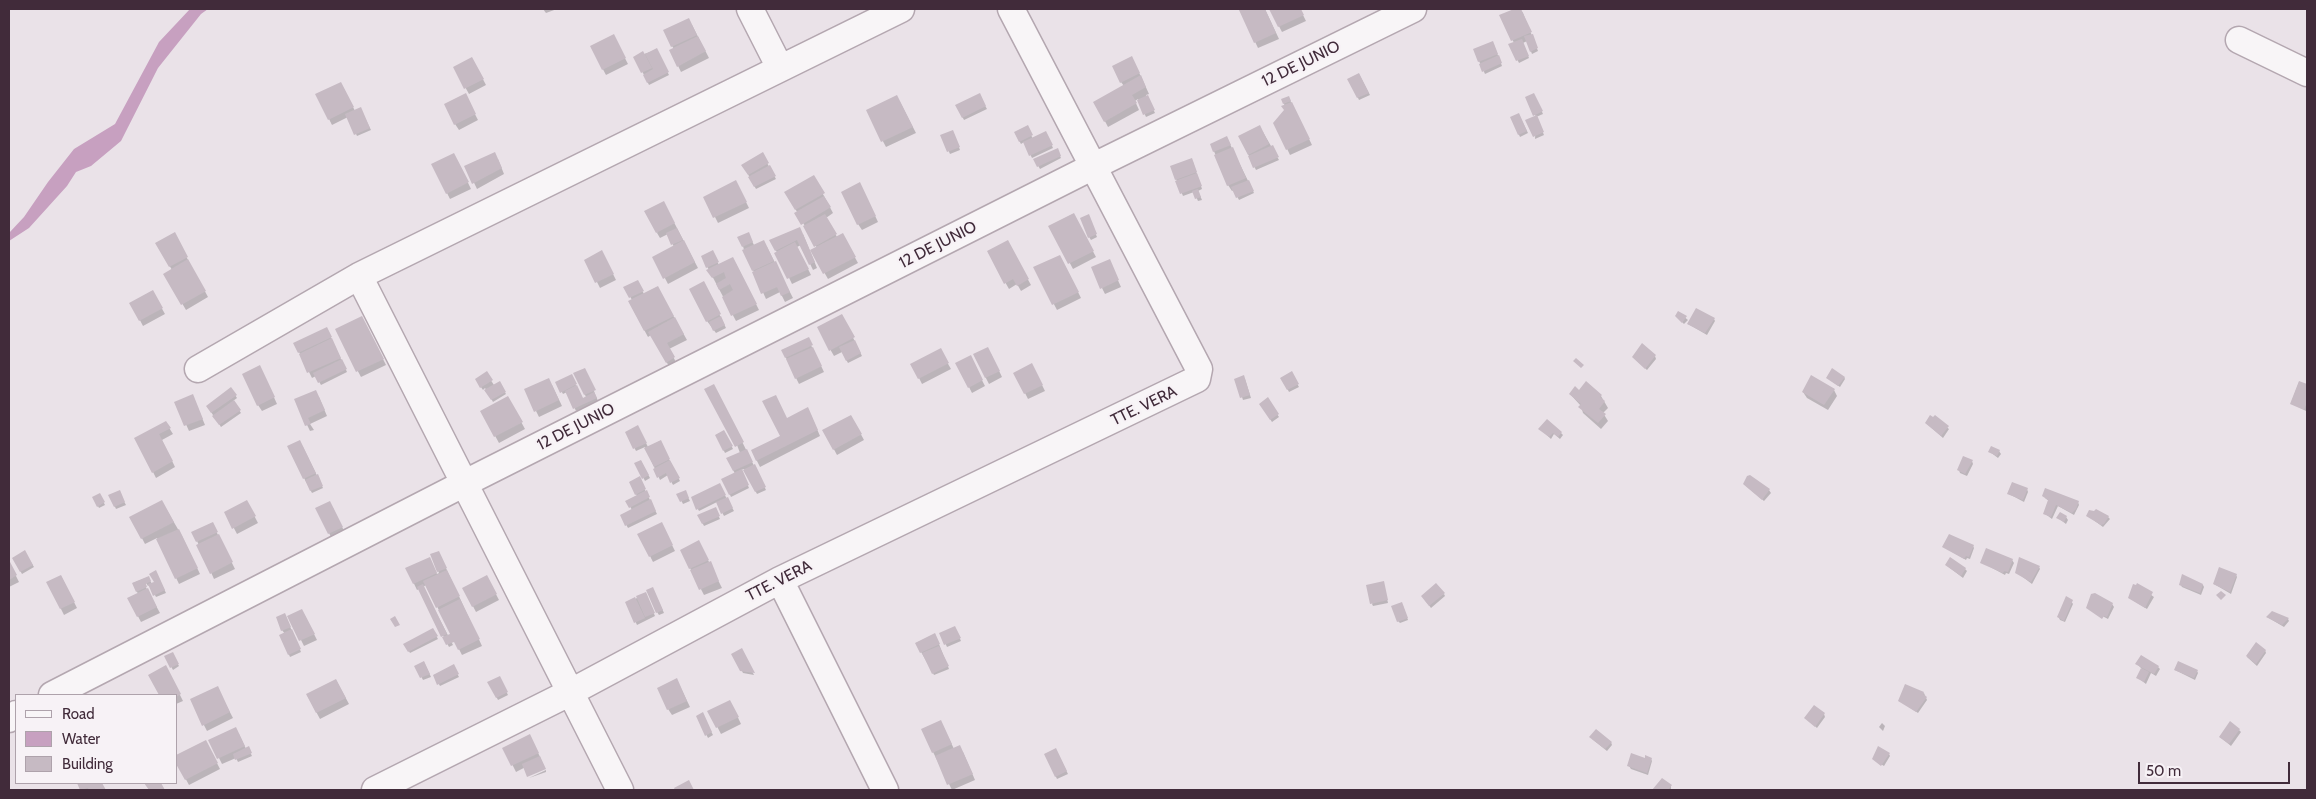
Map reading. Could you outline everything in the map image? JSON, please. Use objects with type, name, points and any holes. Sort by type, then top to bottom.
[{"type":"street","points":[[750,9],[780,68]]},
{"type":"street","points":[[198,368],[359,276],[901,9]]},
{"type":"street","points":[[1011,9],[1051,83],[1092,167]]},
{"type":"street","name":"12 DE JUNIO","points":[[54,694],[465,483],[1092,167],[1413,9]]},
{"type":"street","points":[[2240,40],[2307,72]]},
{"type":"street","name":"TTE. VERA","points":[[375,790],[571,692],[780,580],[1197,379],[1199,369],[1092,167]]},
{"type":"street","points":[[359,276],[620,790]]},
{"type":"street","points":[[780,580],[885,790]]},
{"type":"water","points":[[190,9],[208,9],[201,14],[158,68],[121,141],[91,166],[76,172],[67,186],[29,228],[9,241],[9,233],[24,217],[74,149],[115,124],[159,42]]},
{"type":"building","points":[[1265,9],[1276,33],[1254,43],[1239,10]]},
{"type":"building","points":[[1269,9],[1301,9],[1304,15],[1278,27]]},
{"type":"building","points":[[1514,9],[1521,9],[1532,32],[1511,41],[1499,15]]},
{"type":"building","points":[[689,18],[697,35],[671,47],[663,30]]},
{"type":"building","points":[[614,34],[626,58],[602,70],[590,46]]},
{"type":"building","points":[[1533,34],[1538,48],[1530,52],[1524,36]]},
{"type":"building","points":[[698,36],[706,51],[677,67],[669,50]]},
{"type":"building","points":[[1522,39],[1529,56],[1516,61],[1508,44]]},
{"type":"building","points":[[1493,41],[1498,54],[1478,62],[1473,49]]},
{"type":"building","points":[[657,48],[669,72],[647,83],[643,75],[653,69],[645,54]]},
{"type":"building","points":[[643,51],[652,68],[641,73],[633,57]]},
{"type":"building","points":[[1499,55],[1502,63],[1482,72],[1479,64]]},
{"type":"building","points":[[1132,56],[1140,73],[1120,83],[1112,66]]},
{"type":"building","points":[[472,57],[484,79],[464,89],[453,67]]},
{"type":"building","points":[[1359,73],[1369,93],[1357,98],[1347,79]]},
{"type":"building","points":[[1141,75],[1146,87],[1132,95],[1137,103],[1104,122],[1093,102]]},
{"type":"building","points":[[341,82],[354,107],[328,120],[315,94]]},
{"type":"building","points":[[466,93],[476,114],[454,125],[444,104]]},
{"type":"building","points":[[980,93],[986,106],[962,118],[955,105]]},
{"type":"building","points":[[1534,93],[1543,111],[1533,116],[1525,97]]},
{"type":"building","points":[[897,95],[913,127],[881,142],[866,110]]},
{"type":"building","points":[[1148,95],[1155,110],[1143,115],[1137,100]]},
{"type":"building","points":[[1289,96],[1291,101],[1283,104],[1281,99]]},
{"type":"building","points":[[1292,102],[1310,139],[1286,150],[1273,123],[1284,110],[1281,106]]},
{"type":"building","points":[[361,107],[370,128],[354,135],[345,114]]},
{"type":"building","points":[[1519,113],[1527,131],[1518,135],[1510,117]]},
{"type":"building","points":[[1537,115],[1544,132],[1533,137],[1525,120]]},
{"type":"building","points":[[1028,125],[1033,135],[1019,142],[1014,132]]},
{"type":"building","points":[[1260,125],[1269,144],[1248,155],[1238,136]]},
{"type":"building","points":[[953,130],[960,147],[947,152],[940,135]]},
{"type":"building","points":[[1046,131],[1053,145],[1029,156],[1023,142]]},
{"type":"building","points":[[1227,136],[1231,145],[1213,152],[1210,144]]},
{"type":"building","points":[[1273,145],[1279,157],[1253,168],[1248,156]]},
{"type":"building","points":[[1233,147],[1246,178],[1227,186],[1214,155]]},
{"type":"building","points":[[1058,148],[1061,156],[1037,167],[1033,159]]},
{"type":"building","points":[[495,152],[502,168],[472,184],[464,166]]},
{"type":"building","points":[[763,152],[769,163],[748,175],[741,165]]},
{"type":"building","points":[[454,153],[469,182],[446,194],[431,164]]},
{"type":"building","points":[[1192,158],[1197,172],[1175,180],[1170,166]]},
{"type":"building","points":[[770,165],[776,176],[754,187],[748,177]]},
{"type":"building","points":[[1197,173],[1202,186],[1180,194],[1175,181]]},
{"type":"building","points":[[814,175],[825,193],[795,210],[784,192]]},
{"type":"building","points":[[736,180],[747,202],[713,218],[703,197]]},
{"type":"building","points":[[1249,180],[1254,191],[1236,198],[1231,187]]},
{"type":"building","points":[[860,182],[876,216],[857,225],[841,192]]},
{"type":"building","points":[[1198,189],[1201,197],[1195,199],[1192,191]]},
{"type":"building","points":[[824,196],[831,207],[801,225],[794,213]]},
{"type":"building","points":[[664,201],[675,223],[656,233],[644,211]]},
{"type":"building","points":[[1074,213],[1094,251],[1068,264],[1048,226]]},
{"type":"building","points":[[825,214],[837,234],[814,247],[803,226]]},
{"type":"building","points":[[1089,214],[1097,234],[1088,238],[1080,218]]},
{"type":"building","points":[[800,227],[815,262],[809,265],[797,240],[775,251],[769,240]]},
{"type":"building","points":[[677,228],[683,240],[671,245],[666,233]]},
{"type":"building","points":[[175,232],[188,257],[169,267],[155,243]]},
{"type":"building","points":[[749,232],[753,242],[742,247],[737,237]]},
{"type":"building","points":[[843,233],[856,257],[823,274],[810,250]]},
{"type":"building","points":[[684,240],[695,262],[663,279],[652,257]]},
{"type":"building","points":[[764,240],[774,261],[752,271],[742,250]]},
{"type":"building","points":[[1008,240],[1029,279],[1017,286],[1013,279],[1004,284],[987,251]]},
{"type":"building","points":[[795,242],[809,269],[787,279],[774,253]]},
{"type":"building","points":[[602,250],[614,274],[595,283],[584,260]]},
{"type":"building","points":[[713,250],[719,262],[706,268],[701,256]]},
{"type":"building","points":[[1060,255],[1079,292],[1052,305],[1033,267]]},
{"type":"building","points":[[733,257],[757,304],[731,316],[722,297],[733,290],[730,284],[719,290],[716,284],[726,278],[724,272],[712,278],[706,270]]},
{"type":"building","points":[[188,259],[206,291],[181,305],[163,274]]},
{"type":"building","points":[[1110,259],[1119,280],[1100,289],[1091,267]]},
{"type":"building","points":[[776,261],[790,292],[781,296],[777,287],[761,294],[752,272]]},
{"type":"building","points":[[638,280],[644,291],[629,298],[623,287]]},
{"type":"building","points":[[704,281],[721,314],[706,322],[689,289]]},
{"type":"building","points":[[658,286],[674,316],[644,331],[628,301]]},
{"type":"building","points":[[153,290],[163,308],[139,321],[129,303]]},
{"type":"building","points":[[1696,308],[1715,318],[1705,333],[1687,324]]},
{"type":"building","points":[[1678,311],[1687,316],[1682,323],[1675,316]]},
{"type":"building","points":[[842,314],[855,337],[829,351],[817,327]]},
{"type":"building","points":[[362,316],[384,359],[356,372],[335,329]]},
{"type":"building","points":[[721,316],[725,325],[713,331],[709,322]]},
{"type":"building","points":[[675,317],[684,334],[667,343],[675,357],[666,363],[648,332]]},
{"type":"building","points":[[327,327],[332,337],[298,353],[293,343]]},
{"type":"building","points":[[809,337],[813,345],[785,358],[781,350]]},
{"type":"building","points":[[332,338],[341,358],[307,373],[299,354]]},
{"type":"building","points":[[855,340],[861,353],[846,361],[839,347]]},
{"type":"building","points":[[1642,343],[1656,355],[1645,369],[1632,357]]},
{"type":"building","points":[[813,347],[822,366],[795,379],[786,359]]},
{"type":"building","points":[[988,347],[1000,371],[985,378],[973,354]]},
{"type":"building","points":[[941,348],[949,363],[918,379],[910,364]]},
{"type":"building","points":[[971,355],[983,380],[968,388],[955,363]]},
{"type":"building","points":[[1576,358],[1584,365],[1581,368],[1573,361]]},
{"type":"building","points":[[342,359],[347,369],[318,383],[313,373]]},
{"type":"building","points":[[1032,363],[1043,385],[1024,394],[1013,373]]},
{"type":"building","points":[[260,365],[275,397],[257,406],[242,374]]},
{"type":"building","points":[[585,368],[596,390],[584,395],[573,373]]},
{"type":"building","points":[[1832,368],[1845,377],[1838,386],[1826,378]]},
{"type":"building","points":[[487,371],[493,380],[480,388],[475,379]]},
{"type":"building","points":[[1292,371],[1299,384],[1287,390],[1280,378]]},
{"type":"building","points":[[572,374],[577,384],[560,393],[555,382]]},
{"type":"building","points":[[1244,375],[1250,395],[1240,398],[1234,379]]},
{"type":"building","points":[[1811,375],[1835,389],[1824,405],[1802,392]]},
{"type":"building","points":[[549,378],[559,400],[534,412],[524,389]]},
{"type":"building","points":[[500,381],[506,392],[491,400],[484,390]]},
{"type":"building","points":[[1586,381],[1602,395],[1600,397],[1605,401],[1599,409],[1606,414],[1598,423],[1578,407],[1581,404],[1569,394],[1575,386],[1579,390]]},
{"type":"building","points":[[2299,381],[2307,384],[2307,402],[2304,410],[2290,404]]},
{"type":"building","points":[[714,384],[744,442],[735,447],[704,389]]},
{"type":"building","points":[[577,385],[583,398],[594,392],[597,398],[573,409],[565,391]]},
{"type":"building","points":[[231,387],[237,395],[211,413],[206,406]]},
{"type":"building","points":[[316,390],[325,410],[308,418],[311,424],[305,426],[294,399]]},
{"type":"building","points":[[193,394],[203,419],[184,426],[174,402]]},
{"type":"building","points":[[776,395],[787,418],[808,407],[818,430],[756,461],[751,450],[780,436],[762,401]]},
{"type":"building","points":[[508,396],[523,422],[494,437],[480,411]]},
{"type":"building","points":[[1268,397],[1279,414],[1270,420],[1259,404]]},
{"type":"building","points":[[234,400],[241,410],[219,425],[212,416]]},
{"type":"building","points":[[851,415],[862,434],[833,450],[822,430]]},
{"type":"building","points":[[1930,415],[1933,417],[1935,415],[1949,426],[1941,436],[1925,423]]},
{"type":"building","points":[[1547,419],[1562,432],[1558,437],[1553,433],[1549,437],[1538,429]]},
{"type":"building","points":[[166,421],[171,428],[159,434],[173,461],[152,473],[134,438]]},
{"type":"building","points":[[638,425],[647,443],[633,449],[625,432]]},
{"type":"building","points":[[724,430],[733,446],[723,451],[715,435]]},
{"type":"building","points":[[300,440],[316,473],[303,479],[287,446]]},
{"type":"building","points":[[661,440],[670,459],[654,467],[644,448]]},
{"type":"building","points":[[1991,446],[2000,450],[1997,456],[1988,452]]},
{"type":"building","points":[[747,449],[753,462],[733,471],[726,458]]},
{"type":"building","points":[[1963,456],[1973,460],[1965,474],[1957,470]]},
{"type":"building","points":[[641,460],[649,475],[642,479],[634,463]]},
{"type":"building","points":[[670,460],[680,478],[670,483],[666,473],[657,478],[653,469]]},
{"type":"building","points":[[755,464],[766,487],[755,492],[743,470]]},
{"type":"building","points":[[742,469],[749,485],[729,495],[721,479]]},
{"type":"building","points":[[318,474],[323,486],[310,491],[305,480]]},
{"type":"building","points":[[1750,475],[1770,489],[1762,500],[1743,484],[1747,476]]},
{"type":"building","points":[[640,476],[646,489],[635,495],[629,482]]},
{"type":"building","points":[[2012,482],[2028,488],[2023,500],[2007,494]]},
{"type":"building","points":[[720,483],[726,495],[696,510],[691,497]]},
{"type":"building","points":[[2045,488],[2079,501],[2076,509],[2072,513],[2056,505],[2051,517],[2043,514],[2048,500],[2042,496]]},
{"type":"building","points":[[120,490],[125,502],[114,507],[108,495]]},
{"type":"building","points":[[647,490],[650,497],[629,508],[625,501]]},
{"type":"building","points":[[686,490],[689,498],[680,502],[676,494]]},
{"type":"building","points":[[100,493],[105,502],[97,507],[92,497]]},
{"type":"building","points":[[728,497],[733,508],[721,514],[716,502]]},
{"type":"building","points":[[651,499],[656,511],[625,526],[620,515]]},
{"type":"building","points":[[162,500],[174,522],[141,539],[129,517]]},
{"type":"building","points":[[247,500],[256,516],[232,529],[224,512]]},
{"type":"building","points":[[330,501],[343,527],[328,534],[315,508]]},
{"type":"building","points":[[716,507],[720,516],[702,524],[697,515]]},
{"type":"building","points":[[2096,509],[2109,516],[2104,524],[2101,525],[2086,516],[2089,510],[2094,511]]},
{"type":"building","points":[[2060,512],[2067,516],[2064,522],[2056,518]]},
{"type":"building","points":[[213,522],[218,532],[196,542],[191,532]]},
{"type":"building","points":[[662,522],[673,545],[649,557],[637,534]]},
{"type":"building","points":[[179,529],[198,568],[175,579],[156,539]]},
{"type":"building","points":[[219,534],[233,562],[210,574],[196,545]]},
{"type":"building","points":[[1949,534],[1974,545],[1969,557],[1966,556],[1964,559],[1942,547]]},
{"type":"building","points":[[699,540],[709,560],[689,569],[680,550]]},
{"type":"building","points":[[1986,548],[2013,559],[2008,572],[2004,571],[2003,573],[1980,563]]},
{"type":"building","points":[[25,550],[33,565],[20,572],[12,558]]},
{"type":"building","points":[[439,551],[447,568],[437,572],[430,554]]},
{"type":"building","points":[[430,557],[437,573],[413,584],[405,568]]},
{"type":"building","points":[[1950,557],[1966,568],[1961,576],[1945,565]]},
{"type":"building","points":[[2019,557],[2040,566],[2031,582],[2015,573]]},
{"type":"building","points":[[9,560],[17,575],[9,580]]},
{"type":"building","points":[[711,561],[719,581],[699,590],[690,570]]},
{"type":"building","points":[[2219,567],[2237,574],[2230,592],[2213,584]]},
{"type":"building","points":[[156,570],[165,590],[153,596],[148,584],[154,582],[149,574]]},
{"type":"building","points":[[447,570],[460,596],[436,608],[423,581]]},
{"type":"building","points":[[2182,574],[2203,584],[2200,593],[2179,585]]},
{"type":"building","points":[[61,575],[75,602],[60,609],[46,582]]},
{"type":"building","points":[[487,575],[497,594],[472,607],[462,588]]},
{"type":"building","points":[[149,576],[151,581],[146,584],[147,587],[136,592],[132,583]]},
{"type":"building","points":[[1384,581],[1388,600],[1370,604],[1366,585]]},
{"type":"building","points":[[1436,583],[1445,593],[1429,606],[1421,596]]},
{"type":"building","points":[[2137,583],[2153,592],[2145,608],[2128,598],[2133,584],[2136,585]]},
{"type":"building","points":[[423,584],[447,634],[441,637],[417,587]]},
{"type":"building","points":[[653,587],[663,610],[656,613],[646,590]]},
{"type":"building","points":[[148,588],[157,607],[137,617],[127,598]]},
{"type":"building","points":[[2221,591],[2226,595],[2221,600],[2216,595]]},
{"type":"building","points":[[646,592],[655,613],[645,617],[636,596]]},
{"type":"building","points":[[2095,593],[2113,603],[2107,617],[2104,616],[2102,619],[2086,608],[2091,594]]},
{"type":"building","points":[[2066,596],[2073,600],[2064,621],[2057,617]]},
{"type":"building","points":[[635,597],[645,618],[634,623],[625,602]]},
{"type":"building","points":[[460,599],[480,639],[458,650],[454,642],[446,645],[442,637],[450,634],[438,610]]},
{"type":"building","points":[[1402,602],[1408,618],[1397,622],[1391,606]]},
{"type":"building","points":[[302,609],[315,634],[299,641],[287,616]]},
{"type":"building","points":[[2272,611],[2289,618],[2282,625],[2266,617]]},
{"type":"building","points":[[285,613],[291,627],[281,631],[276,617]]},
{"type":"building","points":[[395,616],[400,625],[395,627],[390,619]]},
{"type":"building","points":[[955,626],[961,638],[944,645],[939,633]]},
{"type":"building","points":[[433,628],[438,636],[408,652],[403,644]]},
{"type":"building","points":[[292,629],[301,649],[288,655],[279,635]]},
{"type":"building","points":[[935,633],[940,644],[920,653],[915,643]]},
{"type":"building","points":[[2256,642],[2266,650],[2256,664],[2246,656]]},
{"type":"building","points":[[939,646],[949,666],[932,674],[922,653]]},
{"type":"building","points":[[742,648],[755,673],[740,671],[731,654]]},
{"type":"building","points":[[173,652],[179,664],[170,668],[164,656]]},
{"type":"building","points":[[2141,655],[2159,666],[2154,674],[2135,664]]},
{"type":"building","points":[[424,661],[430,674],[420,678],[414,666]]},
{"type":"building","points":[[2178,661],[2198,670],[2194,678],[2174,670]]},
{"type":"building","points":[[454,664],[459,674],[437,685],[433,675]]},
{"type":"building","points":[[166,665],[181,694],[178,696],[178,694],[158,694],[148,675]]},
{"type":"building","points":[[2141,668],[2149,672],[2144,682],[2136,678]]},
{"type":"building","points":[[500,676],[508,692],[496,698],[487,682]]},
{"type":"building","points":[[677,678],[687,701],[667,710],[657,688]]},
{"type":"building","points":[[336,679],[346,698],[316,713],[306,694]]},
{"type":"building","points":[[1905,684],[1924,692],[1923,694],[1927,697],[1916,712],[1898,701]]},
{"type":"building","points":[[218,686],[230,712],[202,726],[190,699]]},
{"type":"building","points":[[730,700],[739,717],[716,728],[707,711]]},
{"type":"building","points":[[1814,705],[1825,713],[1815,727],[1804,718]]},
{"type":"building","points":[[703,712],[712,732],[705,736],[696,716]]},
{"type":"building","points":[[941,720],[952,744],[932,753],[921,729]]},
{"type":"building","points":[[2230,721],[2240,729],[2229,744],[2219,737]]},
{"type":"building","points":[[236,727],[245,746],[217,759],[208,740]]},
{"type":"building","points":[[1596,729],[1612,742],[1605,749],[1589,737]]},
{"type":"building","points":[[530,734],[539,753],[511,766],[502,748]]},
{"type":"building","points":[[206,740],[218,763],[185,780],[178,768],[178,754]]},
{"type":"building","points":[[960,745],[973,774],[947,785],[935,756]]},
{"type":"building","points":[[249,746],[252,753],[235,760],[233,754]]},
{"type":"building","points":[[1878,746],[1890,753],[1881,766],[1872,759]]},
{"type":"building","points":[[1056,748],[1067,771],[1055,777],[1044,754]]},
{"type":"building","points":[[1631,753],[1645,758],[1645,755],[1652,758],[1647,773],[1627,766]]},
{"type":"building","points":[[540,756],[546,769],[527,777],[522,764]]},
{"type":"building","points":[[1662,778],[1672,785],[1668,790],[1652,790]]},
{"type":"building","points":[[689,780],[694,790],[675,790],[674,788]]},
{"type":"building","points":[[77,784],[103,784],[106,790],[89,790],[88,788],[80,790]]},
{"type":"building","points":[[145,784],[162,784],[165,790],[149,790]]}]
